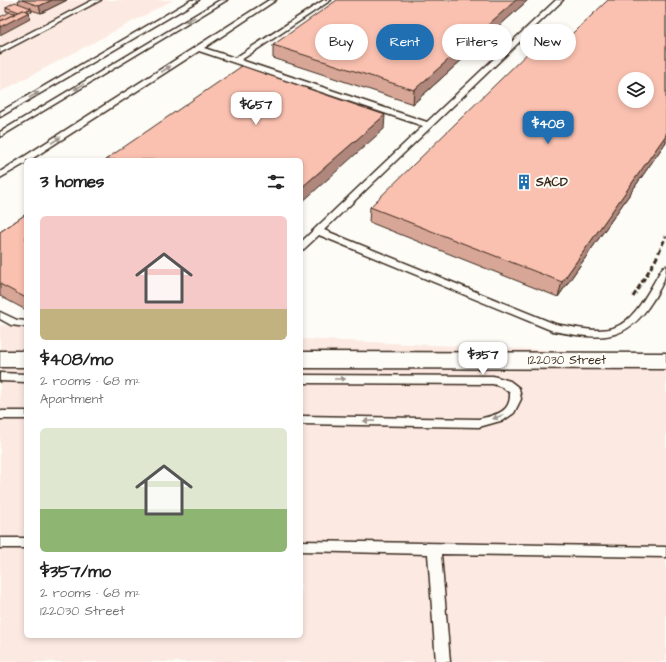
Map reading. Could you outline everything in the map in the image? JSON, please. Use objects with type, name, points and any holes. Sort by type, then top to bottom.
[{"type":"street","points":[[0,359],[24,359]]},
{"type":"street","name":"122030 Street","points":[[303,360],[666,361]]},
{"type":"lane","points":[[0,50],[98,0]]},
{"type":"lane","points":[[0,115],[196,0]]},
{"type":"lane","points":[[0,135],[224,0]]},
{"type":"lane","points":[[28,158],[273,0]]},
{"type":"lane","points":[[235,61],[328,0]]},
{"type":"lane","points":[[303,245],[560,0]]},
{"type":"lane","points":[[198,48],[428,125]]},
{"type":"lane","points":[[0,176],[24,160]]},
{"type":"lane","points":[[318,230],[553,327],[580,332],[602,333],[621,329],[635,318],[666,270]]},
{"type":"lane","points":[[0,315],[15,323],[24,324]]},
{"type":"lane","points":[[0,378],[24,378]]},
{"type":"lane","points":[[303,379],[493,380],[506,384],[515,391],[516,400],[512,410],[499,417],[479,423],[303,420]]},
{"type":"lane","points":[[0,415],[24,415]]},
{"type":"lane","points":[[0,543],[24,543]]},
{"type":"lane","points":[[303,546],[666,552]]},
{"type":"lane","points":[[434,548],[443,662]]},
{"type":"shaded area","points":[[0,0],[173,0],[0,92]]},
{"type":"shaded area","points":[[0,325],[24,326],[24,638],[303,638],[303,339],[666,355],[666,662],[0,662]]},
{"type":"building","points":[[22,0],[52,0],[39,6]]},
{"type":"building","points":[[337,0],[516,0],[489,24],[442,24],[442,60],[448,60],[414,90],[320,60],[368,60],[368,24],[315,24],[315,58],[273,45]]},
{"type":"building","name":"SACD","points":[[608,0],[666,0],[666,135],[562,282],[370,207],[521,60],[576,60],[576,30]]},
{"type":"building","points":[[15,2],[31,8],[19,12],[6,7]]},
{"type":"building","points":[[23,10],[29,12],[0,27],[0,21]]},
{"type":"building","points":[[10,12],[16,13],[0,21],[0,17]]},
{"type":"building","points":[[242,66],[385,115],[303,186],[303,158],[108,158]]},
{"type":"building","points":[[24,215],[24,297],[0,284],[0,232]]},
{"type":"railway","points":[[633,297],[656,259],[666,236]]},
{"type":"place","name":"SACD","points":[[524,182]]}]
